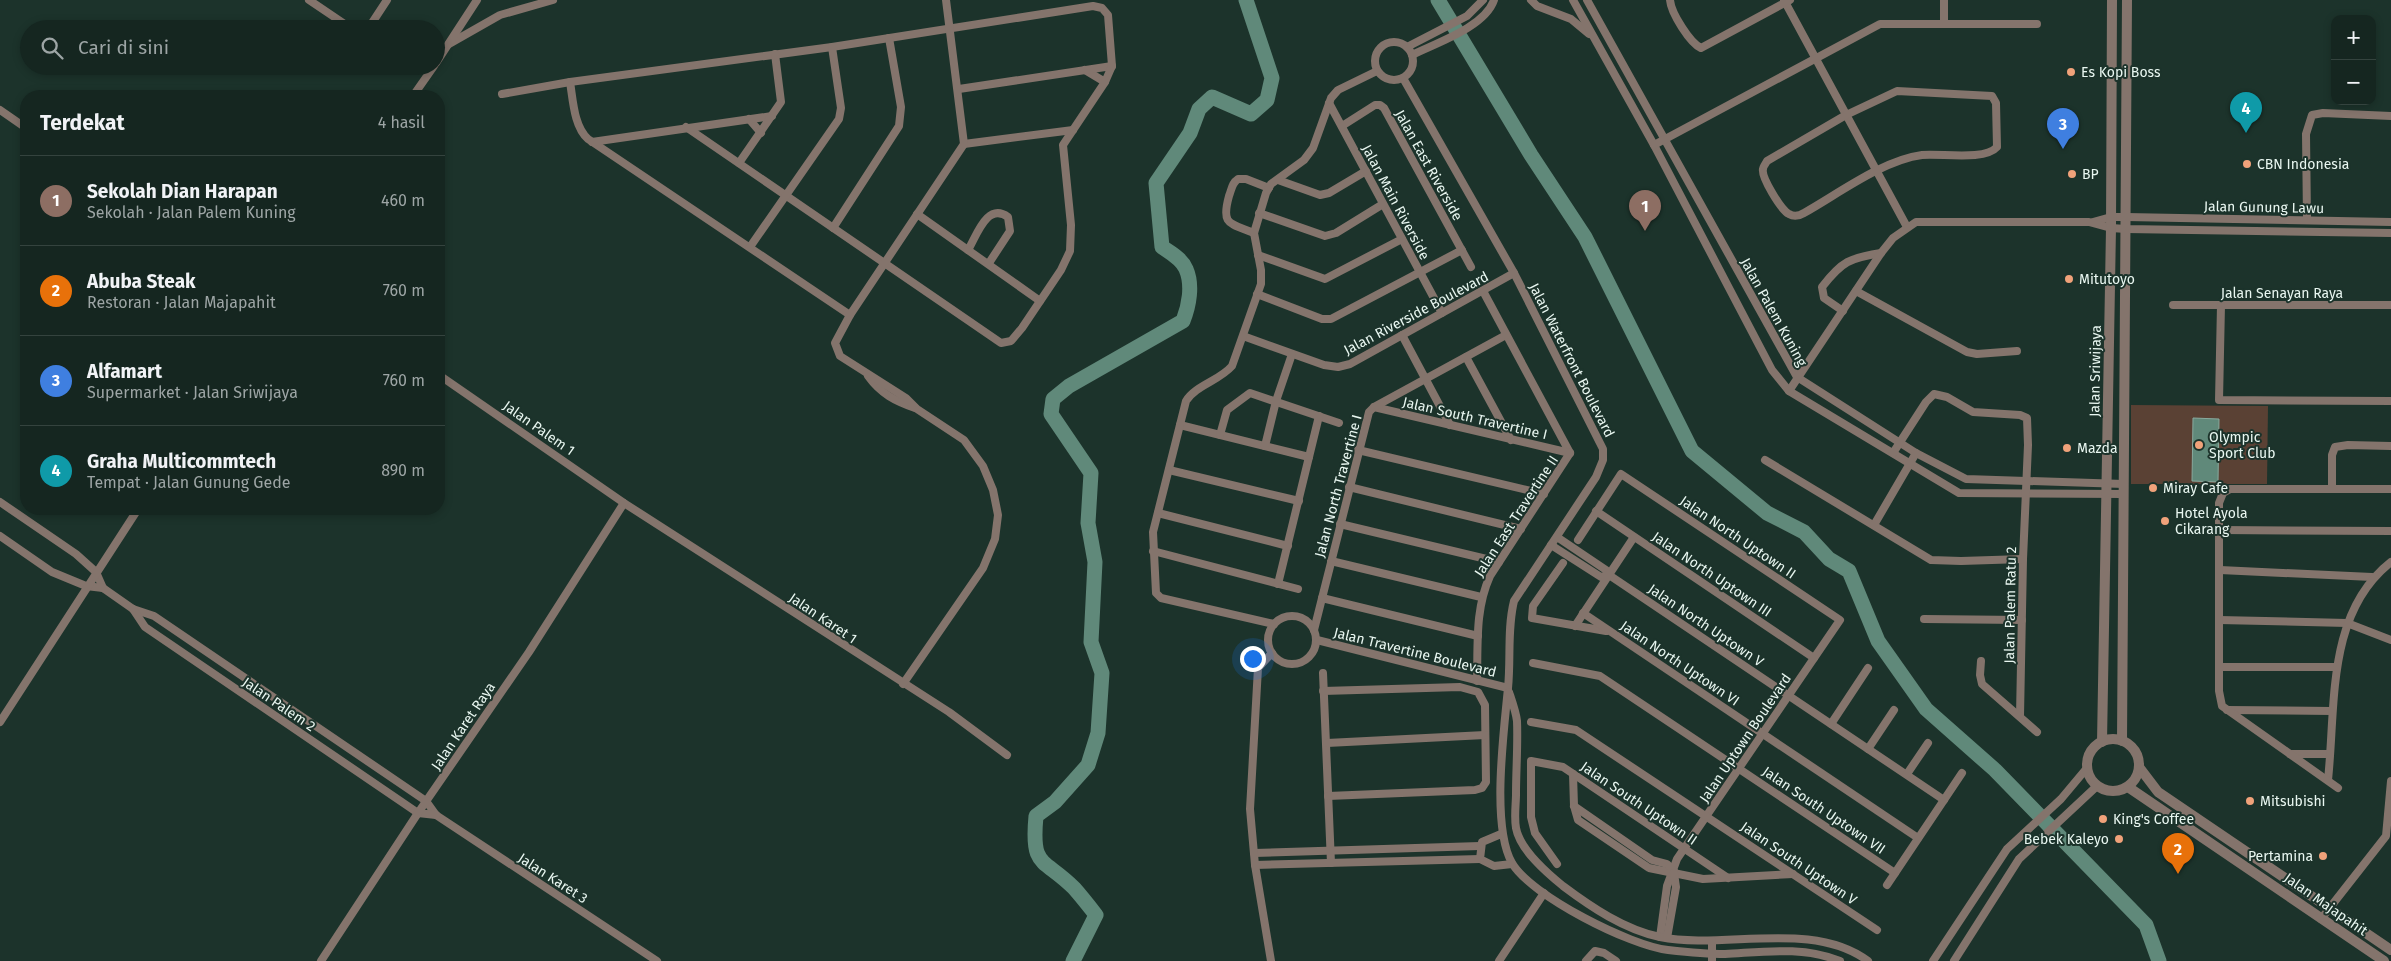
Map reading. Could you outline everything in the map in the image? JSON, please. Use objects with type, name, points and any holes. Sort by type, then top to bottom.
[{"type":"street","points":[[309,0],[339,20]]},
{"type":"street","points":[[374,20],[387,0]]},
{"type":"street","points":[[445,50],[477,0]]},
{"type":"street","points":[[449,44],[500,15],[553,0]]},
{"type":"street","points":[[903,684],[983,568],[995,539],[998,515],[993,490],[983,466],[964,440],[917,408],[906,398],[868,375],[836,352],[836,340],[850,315],[964,144],[959,89],[948,30],[946,0]]},
{"type":"street","points":[[1407,47],[1467,16],[1483,0]]},
{"type":"street","points":[[1412,55],[1472,26],[1484,16],[1494,0]]},
{"type":"street","name":"Jalan Palem Kuning","points":[[1531,0],[1538,6],[1571,19],[1592,37],[1601,48],[1772,370],[1789,391],[1959,493],[2093,494],[2106,488]]},
{"type":"street","name":"Jalan Palem Kuning","points":[[1573,0],[1592,37]]},
{"type":"street","name":"Jalan Palem Kuning","points":[[1587,0],[1788,364],[1797,377],[1916,453],[1966,479],[2094,483],[2106,488]]},
{"type":"street","points":[[1670,0],[1671,8],[1693,44],[1701,48],[1787,1],[1815,57],[1907,227]]},
{"type":"street","points":[[1944,0],[1944,23]]},
{"type":"street","name":"Jalan Sriwijaya","points":[[2102,742],[2111,228],[2112,0]]},
{"type":"street","points":[[2122,740],[2126,229],[2131,217],[2127,0]]},
{"type":"street","points":[[502,94],[570,82],[832,47],[1098,6],[1108,16],[1112,66],[1105,82],[1063,145]]},
{"type":"street","points":[[1654,145],[1815,57],[1880,24],[2037,24]]},
{"type":"street","points":[[833,228],[899,126],[901,107],[889,38]]},
{"type":"street","points":[[1394,42],[1407,47],[1412,55],[1411,68],[1403,78],[1388,79],[1377,71],[1376,55],[1380,48],[1394,42]]},
{"type":"street","points":[[750,247],[840,114],[832,47]]},
{"type":"street","points":[[739,163],[782,102],[775,54]]},
{"type":"street","points":[[959,89],[1112,66]]},
{"type":"street","points":[[1085,70],[1105,82]]},
{"type":"street","points":[[1274,624],[1161,598],[1156,593],[1152,532],[1186,401],[1190,394],[1226,374],[1232,366],[1261,284],[1254,233],[1259,213],[1269,188],[1304,160],[1313,148],[1329,102],[1338,90],[1377,71]]},
{"type":"street","points":[[417,90],[428,75]]},
{"type":"street","name":"Jalan Waterfront Boulevard","points":[[1403,78],[1514,273],[1603,449],[1603,460],[1596,477],[1514,601],[1511,614],[1508,688]]},
{"type":"street","points":[[570,82],[581,132],[592,142],[850,315]]},
{"type":"street","points":[[1897,91],[1986,94],[1995,99],[1997,147],[1994,151],[1972,155],[1916,156],[1876,171],[1798,216],[1787,213],[1780,206],[1764,176],[1763,168],[1767,161],[1846,115],[1897,91]]},
{"type":"street","name":"Jalan Main Riverside","points":[[1329,102],[1442,313]]},
{"type":"street","name":"Jalan East Riverside","points":[[1342,126],[1375,105],[1380,105],[1384,108],[1471,267]]},
{"type":"street","points":[[0,110],[20,124]]},
{"type":"street","points":[[2307,220],[2306,134],[2312,115],[2323,113],[2391,116]]},
{"type":"street","points":[[592,142],[772,116]]},
{"type":"street","points":[[749,119],[761,133]]},
{"type":"street","points":[[686,127],[1001,342],[1011,341],[1062,270],[1070,251],[1071,225],[1063,145],[1053,134]]},
{"type":"street","points":[[964,144],[1073,130]]},
{"type":"street","points":[[1278,180],[1320,196],[1329,193],[1366,171]]},
{"type":"street","points":[[1254,233],[1229,223],[1226,219],[1224,213],[1233,182],[1238,179],[1246,179],[1269,188]]},
{"type":"street","points":[[1259,213],[1314,234],[1325,236],[1336,233],[1383,204]]},
{"type":"street","points":[[968,250],[987,217],[993,212],[1002,212],[1008,217],[1010,231],[989,263]]},
{"type":"street","points":[[917,214],[989,263],[1040,301]]},
{"type":"street","name":"Jalan Gunung Lawu","points":[[2091,222],[2111,217],[2391,222]]},
{"type":"street","points":[[1789,391],[1881,253],[1893,238],[1907,227],[1925,220],[2091,222]]},
{"type":"street","name":"Jalan Gunung Lawu","points":[[2091,222],[2111,228],[2126,229],[2391,233]]},
{"type":"street","points":[[1258,255],[1325,279],[1402,239]]},
{"type":"street","points":[[1257,294],[1322,319],[1330,319],[1462,250]]},
{"type":"street","points":[[1843,311],[1824,298],[1822,287],[1843,263],[1849,259],[1881,253]]},
{"type":"street","name":"Jalan Riverside Boulevard","points":[[1243,336],[1324,365],[1338,367],[1350,364],[1514,273]]},
{"type":"street","points":[[1483,291],[1570,453]]},
{"type":"street","points":[[1856,291],[1967,352],[1977,354],[2017,351]]},
{"type":"street","name":"Jalan Senayan Raya","points":[[2173,305],[2391,305]]},
{"type":"street","points":[[2221,306],[2219,400],[2391,401]]},
{"type":"street","points":[[1402,335],[1450,425]]},
{"type":"street","name":"Jalan North Travertine I","points":[[1314,630],[1369,412],[1374,407],[1506,335]]},
{"type":"street","points":[[1265,446],[1276,401],[1292,354]]},
{"type":"street","points":[[1466,357],[1511,440]]},
{"type":"street","name":"Jalan Palem 1","points":[[445,378],[624,503]]},
{"type":"street","points":[[1220,435],[1227,410],[1250,393],[1339,423]]},
{"type":"street","name":"Jalan Palem Ratu 2","points":[[1900,442],[1930,396],[1938,393],[1973,412],[2025,416],[2028,436],[2023,558],[2020,716]]},
{"type":"street","name":"Jalan South Travertine I","points":[[1374,407],[1570,453]]},
{"type":"street","points":[[1278,584],[1319,416]]},
{"type":"street","points":[[1180,426],[1309,457]]},
{"type":"street","points":[[1893,453],[1900,442]]},
{"type":"street","points":[[2332,488],[2332,455],[2335,447],[2348,445],[2391,446]]},
{"type":"street","points":[[1358,450],[1544,494]]},
{"type":"street","name":"Jalan East Travertine II","points":[[1477,681],[1481,597],[1499,562],[1570,453]]},
{"type":"street","points":[[1874,525],[1916,453]]},
{"type":"street","points":[[1765,460],[1931,560],[1962,561],[2023,558]]},
{"type":"street","points":[[1169,470],[1299,501]]},
{"type":"street","name":"Jalan North Uptown II","points":[[1596,511],[1621,474],[1840,620]]},
{"type":"street","points":[[1349,487],[1521,528]]},
{"type":"street","points":[[2106,488],[2124,489]]},
{"type":"street","points":[[2338,788],[2222,706],[2220,701],[2219,667],[2219,503],[2223,493],[2230,489],[2391,489]]},
{"type":"street","points":[[0,502],[76,554],[96,572],[103,588]]},
{"type":"street","name":"Jalan Karet 1","points":[[624,503],[949,712],[1007,755]]},
{"type":"street","name":"Jalan Karet Raya","points":[[321,961],[426,801],[529,652],[624,503]]},
{"type":"street","points":[[1578,540],[1596,511]]},
{"type":"street","name":"Jalan North Uptown III","points":[[1596,511],[1814,658]]},
{"type":"street","points":[[1158,513],[1288,546]]},
{"type":"street","points":[[0,722],[86,586],[134,515]]},
{"type":"street","points":[[1340,524],[1499,562]]},
{"type":"street","points":[[2220,530],[2391,531]]},
{"type":"street","name":"Jalan Palem 2","points":[[0,536],[52,572],[86,586],[103,588],[133,609],[154,616],[426,801]]},
{"type":"street","points":[[1557,537],[1606,570],[1609,575]]},
{"type":"street","points":[[1575,626],[1634,537]]},
{"type":"street","points":[[1551,545],[1601,577],[1609,575]]},
{"type":"street","points":[[1153,551],[1298,589]]},
{"type":"street","points":[[1331,561],[1481,597]]},
{"type":"street","points":[[2328,780],[2337,667],[2347,623],[2357,599],[2372,577],[2391,562]]},
{"type":"street","points":[[1563,563],[1533,606],[1532,618],[1610,632]]},
{"type":"street","points":[[2220,570],[2372,577]]},
{"type":"street","name":"Jalan North Uptown V","points":[[1609,575],[1944,800]]},
{"type":"street","points":[[1322,598],[1478,636]]},
{"type":"street","name":"Jalan Palem 2","points":[[133,609],[145,628],[418,813]]},
{"type":"street","name":"Jalan North Uptown VI","points":[[1583,613],[1918,838]]},
{"type":"street","points":[[1291,616],[1300,617],[1308,622],[1314,630],[1316,640],[1314,650],[1308,658],[1299,663],[1289,664],[1279,660],[1272,653],[1268,643],[1269,633],[1274,624],[1291,616]]},
{"type":"street","points":[[1924,619],[2022,620]]},
{"type":"street","name":"Jalan Uptown Boulevard","points":[[1674,871],[1677,859],[1684,848],[1840,620]]},
{"type":"street","points":[[2219,620],[2347,623],[2391,640]]},
{"type":"street","name":"Jalan Travertine Boulevard","points":[[1316,640],[1508,688]]},
{"type":"street","points":[[1271,961],[1255,865],[1250,809],[1258,668],[1272,653]]},
{"type":"street","name":"Jalan Palem Ratu 2","points":[[1981,660],[1980,675],[1982,684],[2037,732]]},
{"type":"street","name":"Jalan South Uptown VII","points":[[1533,663],[1600,676],[1895,873]]},
{"type":"street","points":[[2219,667],[2337,667]]},
{"type":"street","points":[[1831,724],[1868,668]]},
{"type":"street","points":[[1323,673],[1332,849],[1331,863]]},
{"type":"street","points":[[1323,690],[1460,687],[1478,692],[1485,705],[1486,782],[1482,788],[1475,790],[1328,796]]},
{"type":"street","points":[[1508,688],[1503,720],[1502,834],[1512,864],[1544,893],[1625,939],[1646,946],[1712,957],[1739,952],[1776,949],[1809,953],[1840,961]]},
{"type":"street","points":[[1508,688],[1517,720],[1516,829],[1531,856],[1569,890],[1637,931],[1663,938],[1712,941],[1775,938],[1809,941],[1837,946],[1868,961]]},
{"type":"street","points":[[1868,749],[1894,710]]},
{"type":"street","points":[[2227,710],[2332,712]]},
{"type":"street","name":"Jalan South Uptown V","points":[[1531,722],[1576,730],[1877,930]]},
{"type":"street","points":[[1327,743],[1485,734]]},
{"type":"street","points":[[1933,961],[2008,849],[2061,799],[2087,768],[2090,752],[2108,739],[2122,740],[2134,748],[2139,761],[2136,778],[2128,786],[2116,791],[2097,786],[2092,781],[2087,768]]},
{"type":"street","points":[[1907,774],[1928,743]]},
{"type":"street","points":[[2290,754],[2330,754]]},
{"type":"street","name":"Jalan South Uptown II","points":[[1558,864],[1535,833],[1531,816],[1531,761],[1563,767],[1728,878]]},
{"type":"street","name":"Jalan Majapahit","points":[[2139,768],[2158,792],[2391,950]]},
{"type":"street","points":[[1887,885],[1962,773]]},
{"type":"street","points":[[1573,774],[1574,806],[1578,820],[1648,868],[1664,872],[1674,871],[1703,879],[1793,874]]},
{"type":"street","points":[[2321,919],[2388,837],[2391,781]]},
{"type":"street","points":[[1954,961],[2019,859],[2097,786]]},
{"type":"street","name":"Jalan Majapahit","points":[[2128,786],[2384,961]]},
{"type":"street","name":"Jalan Karet 3","points":[[426,801],[436,815],[657,961]]},
{"type":"street","name":"Jalan Karet 3","points":[[418,813],[436,815]]},
{"type":"street","points":[[1480,859],[1480,846],[1485,840],[1502,834]]},
{"type":"street","points":[[1254,853],[1332,849],[1480,846]]},
{"type":"street","points":[[1255,865],[1480,859],[1494,866],[1512,864]]},
{"type":"street","points":[[1663,938],[1676,887],[1674,871]]},
{"type":"street","points":[[1499,961],[1544,893]]},
{"type":"street","points":[[1736,940],[1740,961]]},
{"type":"street","points":[[1712,941],[1712,957]]},
{"type":"street","points":[[1586,961],[1595,951],[1604,953],[1616,961]]},
{"type":"shaded area","name":"Olympic Sport Club","points":[[2131,405],[2268,406],[2267,484],[2131,484]]},
{"type":"shaded area","points":[[2193,418],[2219,419],[2218,482],[2192,481]]},
{"type":"waterway","points":[[1073,961],[1096,915],[1074,888],[1047,866],[1038,854],[1035,845],[1036,816],[1055,802],[1088,765],[1098,733],[1102,673],[1091,642],[1095,562],[1088,523],[1091,473],[1051,414],[1053,399],[1069,386],[1183,321],[1189,295],[1188,275],[1182,262],[1162,247],[1156,183],[1190,133],[1199,109],[1212,97],[1251,114],[1267,100],[1272,78],[1246,0]]},
{"type":"waterway","points":[[1438,0],[1531,155],[1585,237],[1692,451],[1767,513],[1804,532],[1829,559],[1849,571],[1878,641],[1926,709],[1995,770],[2146,925],[2159,961]]},
{"type":"place","name":"Es Kopi Boss","points":[[2071,72]]},
{"type":"place","name":"Graha Multicommtech","points":[[2246,133]]},
{"type":"place","name":"Alfamart","points":[[2063,149]]},
{"type":"place","name":"CBN Indonesia","points":[[2247,164]]},
{"type":"place","name":"BP","points":[[2072,174]]},
{"type":"place","name":"Sekolah Dian Harapan","points":[[1645,231]]},
{"type":"place","name":"Mitutoyo","points":[[2069,279]]},
{"type":"place","name":"Olympic Sport Club","points":[[2199,445]]},
{"type":"place","name":"Mazda","points":[[2067,448]]},
{"type":"place","name":"Miray Cafe","points":[[2153,488]]},
{"type":"place","name":"Hotel Ayola Cikarang","points":[[2165,521]]},
{"type":"place","name":"Mitsubishi","points":[[2250,801]]},
{"type":"place","name":"King's Coffee","points":[[2103,819]]},
{"type":"place","name":"Bebek Kaleyo","points":[[2119,839]]},
{"type":"place","name":"Pertamina","points":[[2323,856]]},
{"type":"place","name":"Abuba Steak","points":[[2178,874]]}]
